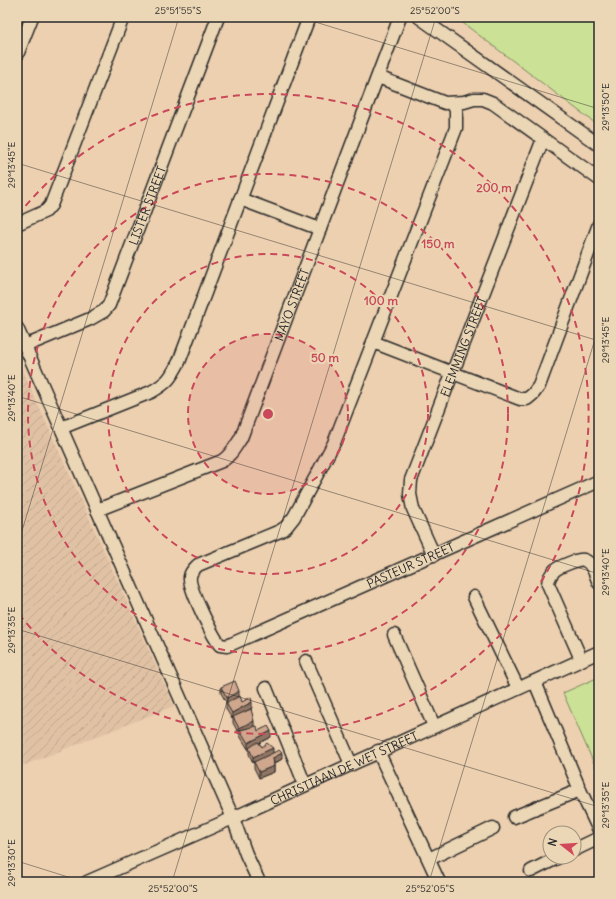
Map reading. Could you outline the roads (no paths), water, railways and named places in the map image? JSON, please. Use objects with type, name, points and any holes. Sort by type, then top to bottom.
[{"type":"street","points":[[17,56],[32,17]]},
{"type":"street","points":[[17,224],[46,211],[51,205],[123,17]]},
{"type":"street","points":[[61,428],[151,392],[171,379],[179,362],[309,17]]},
{"type":"street","name":"MAYO STREET","points":[[98,510],[222,461],[228,457],[241,438],[400,17]]},
{"type":"street","points":[[419,17],[599,145]]},
{"type":"street","name":"LISTER STREET","points":[[25,346],[90,320],[104,311],[109,305],[215,18]]},
{"type":"street","points":[[378,77],[445,103],[484,99],[599,179]]},
{"type":"street","points":[[452,103],[456,110],[456,128],[373,342],[520,399],[527,399],[539,386],[599,224]]},
{"type":"street","name":"FLEMMING STREET","points":[[434,555],[413,509],[410,494],[411,480],[543,139]]},
{"type":"street","points":[[240,200],[320,229]]},
{"type":"street","points":[[17,328],[233,818],[246,854],[259,882]]},
{"type":"street","name":"PASTEUR STREET","points":[[373,342],[334,443],[290,523],[280,530],[198,565],[191,574],[190,584],[211,632],[220,645],[227,646],[599,482]]},
{"type":"street","points":[[581,659],[548,581],[555,570],[581,559],[585,560],[592,566],[599,583]]},
{"type":"street","points":[[474,597],[518,688]]},
{"type":"street","points":[[394,635],[434,726]]},
{"type":"street","name":"CHRISTIAAN DE WET STREET","points":[[87,882],[233,818],[599,652]]},
{"type":"street","points":[[306,661],[351,764]]},
{"type":"street","points":[[535,682],[580,790],[599,830]]},
{"type":"street","points":[[266,688],[306,785]]},
{"type":"street","points":[[378,751],[439,882]]},
{"type":"street","points":[[514,817],[580,790]]},
{"type":"street","points":[[429,859],[493,828]]},
{"type":"street","points":[[582,846],[599,838]]},
{"type":"street","points":[[531,871],[543,865]]}]
